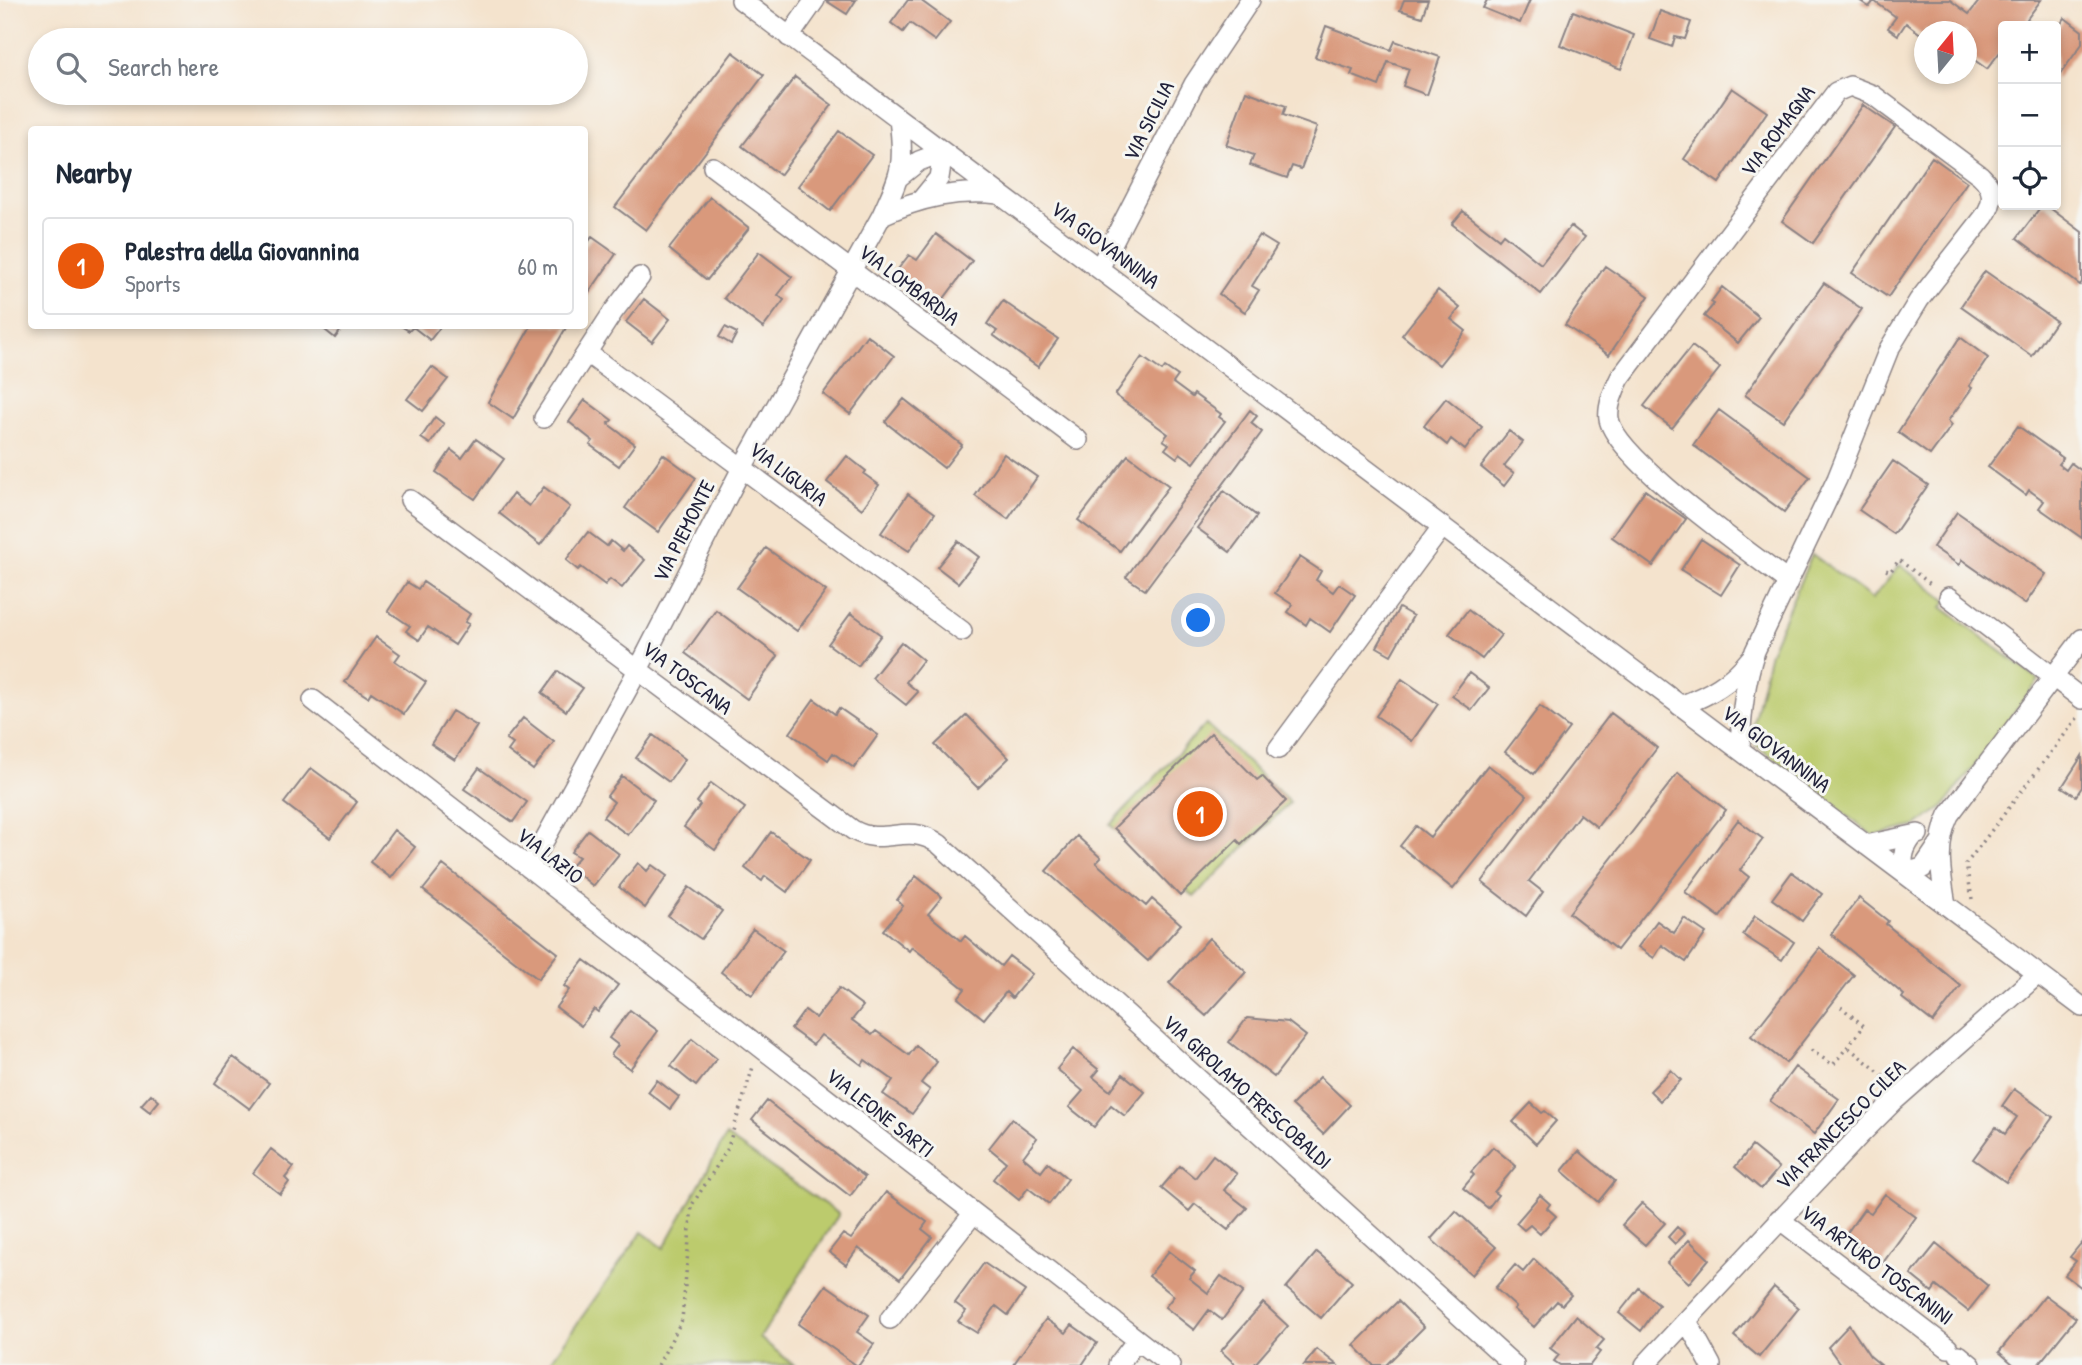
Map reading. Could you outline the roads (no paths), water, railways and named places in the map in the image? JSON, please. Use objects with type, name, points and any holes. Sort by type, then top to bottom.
[{"type":"street","name":"VIA GIOVANNINA","points":[[741,0],[2082,1007]]},
{"type":"street","points":[[789,37],[815,0]]},
{"type":"street","name":"VIA SICILIA","points":[[1099,269],[1194,84],[1250,0]]},
{"type":"street","name":"VIA ROMAGNA","points":[[1740,750],[1746,684],[1755,651],[1837,479],[1892,342],[1919,299],[1984,217],[1992,202],[1991,189],[1980,175],[1872,95],[1850,86],[1836,92],[1620,378],[1609,412],[1612,429],[1618,439],[1642,466],[1787,581]]},
{"type":"street","name":"VIA PIEMONTE","points":[[529,869],[638,670],[742,468],[882,215],[899,177],[903,148],[899,119]]},
{"type":"street","points":[[899,177],[919,161],[943,152],[939,178],[922,199]]},
{"type":"street","name":"VIA LOMBARDIA","points":[[713,167],[1078,440]]},
{"type":"street","points":[[882,215],[922,199],[963,192],[999,194]]},
{"type":"street","points":[[544,418],[612,312],[640,277]]},
{"type":"street","name":"VIA LIGURIA","points":[[587,353],[962,631]]},
{"type":"street","name":"VIA TOSCANA","points":[[410,500],[853,830],[875,838],[907,832],[924,835],[950,853]]},
{"type":"street","points":[[1278,748],[1442,527]]},
{"type":"street","points":[[1949,597],[2082,699]]},
{"type":"street","points":[[1946,905],[1940,843],[1948,815],[2082,639]]},
{"type":"street","name":"VIA ROMAGNA","points":[[1681,706],[1712,694],[1725,685],[1755,651]]},
{"type":"street","name":"VIA ROMAGNA","points":[[1711,729],[1723,723],[1730,715],[1746,684]]},
{"type":"street","name":"VIA ROMAGNA","points":[[1711,729],[1712,717],[1725,685]]},
{"type":"street","name":"VIA LAZIO","points":[[313,700],[760,1048]]},
{"type":"street","points":[[1866,845],[1929,830],[1948,815]]},
{"type":"street","points":[[1914,835],[1905,846],[1904,873],[1923,868],[1940,843]]},
{"type":"street","name":"VIA GIROLAMO FRESCOBALDI","points":[[950,853],[1514,1365]]},
{"type":"street","name":"VIA FRANCESCO CILEA","points":[[1645,1365],[1859,1136],[2038,974]]},
{"type":"street","name":"VIA LEONE SARTI","points":[[760,1048],[1170,1365]]},
{"type":"street","points":[[890,1319],[973,1214]]},
{"type":"street","name":"VIA ARTURO TOSCANINI","points":[[1779,1219],[1959,1356]]},
{"type":"street","points":[[1687,1321],[1711,1365]]},
{"type":"street","points":[[1118,1365],[1138,1340]]},
{"type":"place","name":"Palestra della Giovannina","points":[[1200,814]]}]
